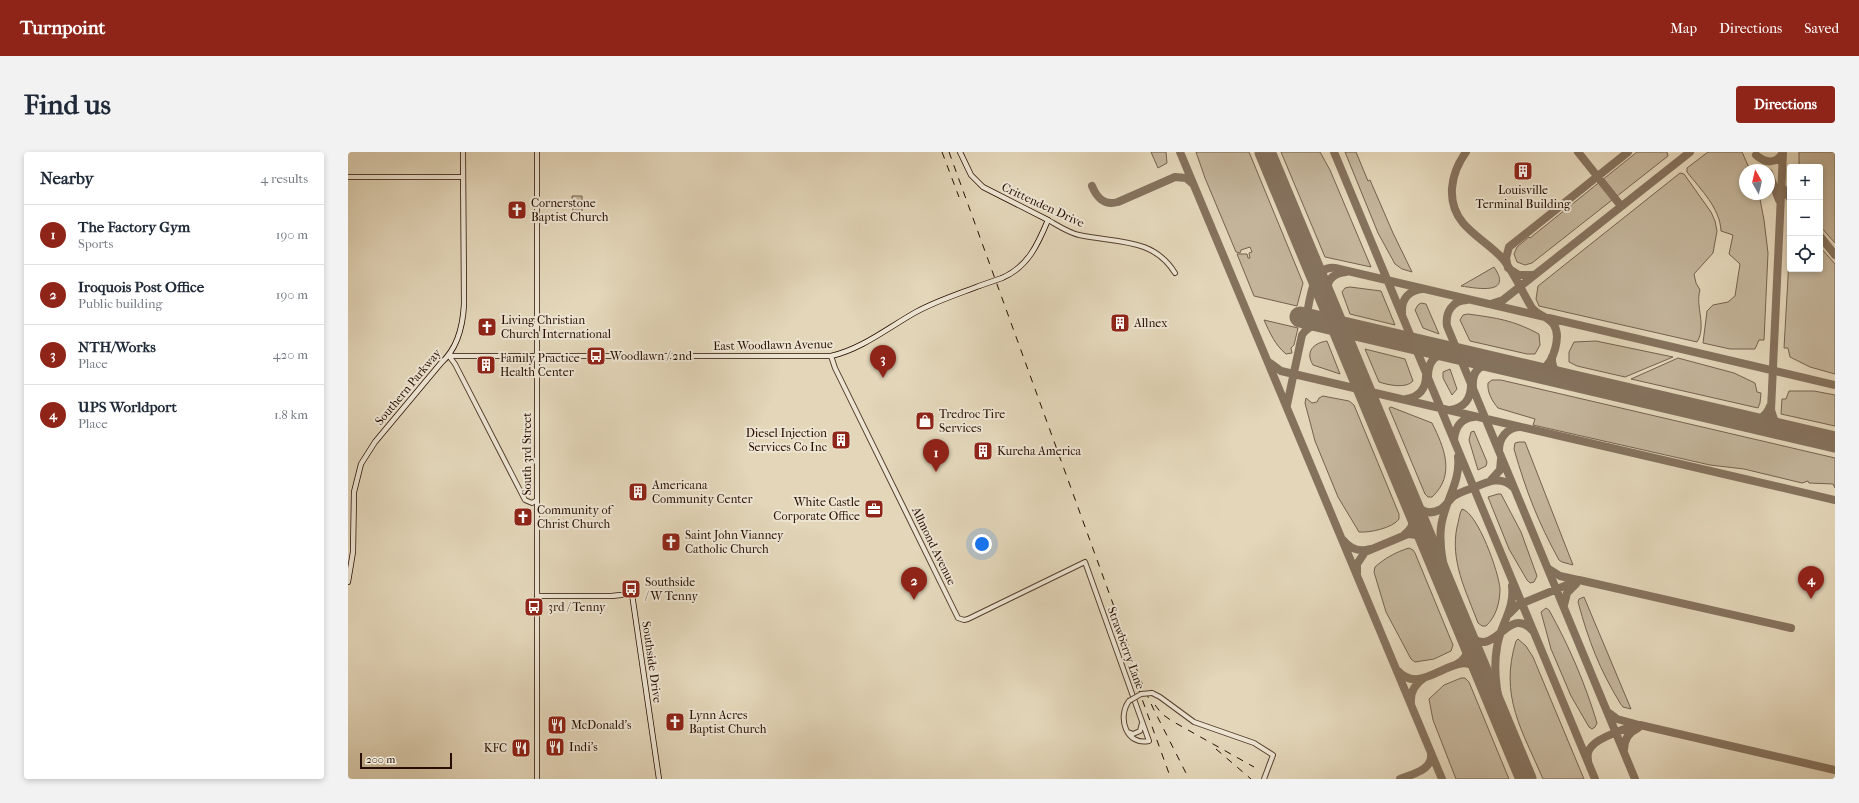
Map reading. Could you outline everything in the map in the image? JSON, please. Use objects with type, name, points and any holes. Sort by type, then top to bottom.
[{"type":"main road","name":"Southern Parkway","points":[[348,582],[354,538],[354,492],[361,464],[375,442],[441,363],[449,356],[459,334],[463,315],[464,152]]},
{"type":"main road","name":"South 3rd Street","points":[[537,152],[537,596]]},
{"type":"main road","name":"Crittenden Drive","points":[[960,152],[971,175],[983,187],[1048,220]]},
{"type":"main road","name":"East Woodlawn Avenue","points":[[449,356],[831,356],[839,354],[875,337],[924,308],[1002,278],[1016,270],[1028,259],[1048,220]]},
{"type":"main road","name":"Southside Drive","points":[[537,596],[611,596],[632,594],[660,779]]},
{"type":"street","points":[[348,177],[463,177]]},
{"type":"street","name":"Crittenden Drive","points":[[1048,220],[1079,235],[1133,243],[1149,248],[1166,260],[1175,273]]},
{"type":"street","points":[[449,356],[455,364],[526,501],[532,503],[537,500]]},
{"type":"street","name":"Allmond Avenue","points":[[831,356],[839,376],[959,619],[968,619],[1085,562]]},
{"type":"street","name":"Strawberry Lane","points":[[1085,562],[1149,741],[1137,740],[1127,732]]},
{"type":"street","name":"South 3rd Street","points":[[537,596],[537,779]]},
{"type":"street","points":[[1142,722],[1140,731],[1133,734],[1127,732],[1123,722],[1123,714],[1129,701],[1138,694],[1152,693],[1160,697],[1194,722],[1254,743],[1274,755],[1264,779]]},
{"type":"shaded area","points":[[1151,152],[1166,152],[1167,163],[1158,168]]},
{"type":"shaded area","points":[[1196,152],[1249,152],[1303,283],[1297,306],[1254,296],[1237,254],[1247,254],[1248,258],[1250,258],[1249,253],[1252,252],[1250,247],[1241,250],[1240,253],[1236,252],[1205,178]]},
{"type":"shaded area","points":[[1281,152],[1320,152],[1330,170],[1371,267],[1325,257]]},
{"type":"shaded area","points":[[1345,152],[1356,152],[1368,181],[1370,180],[1412,272],[1402,269],[1395,264],[1378,233]]},
{"type":"shaded area","points":[[1637,152],[1667,152],[1668,156],[1532,263],[1525,265],[1517,262],[1514,254],[1517,247]]},
{"type":"shaded area","points":[[1708,152],[1742,152],[1747,164],[1739,164],[1739,200],[1760,200],[1768,253],[1764,340],[1759,340],[1755,349],[1730,349],[1703,343],[1707,311],[1713,305],[1728,302],[1735,296],[1740,264],[1729,254],[1733,235],[1721,231],[1720,223],[1713,207],[1687,172],[1687,168]]},
{"type":"shaded area","points":[[1799,152],[1835,152],[1835,243],[1823,229],[1823,164],[1799,164]]},
{"type":"shaded area","points":[[1680,173],[1684,174],[1711,212],[1717,231],[1713,253],[1694,274],[1696,283],[1700,290],[1699,303],[1701,329],[1697,342],[1539,306],[1536,299],[1538,286]]},
{"type":"shaded area","points":[[572,196],[582,196],[582,211],[573,211]]},
{"type":"shaded area","points":[[1823,250],[1835,264],[1835,374],[1810,367],[1790,357],[1788,348],[1784,348],[1788,272],[1823,272]]},
{"type":"shaded area","points":[[1494,267],[1499,276],[1499,282],[1496,286],[1483,289],[1461,286]]},
{"type":"shaded area","points":[[1350,287],[1381,291],[1395,325],[1350,314],[1342,292],[1345,288]]},
{"type":"shaded area","points":[[1421,303],[1426,304],[1439,334],[1423,328],[1415,310]]},
{"type":"shaded area","points":[[1468,314],[1496,318],[1521,326],[1539,334],[1540,345],[1535,354],[1527,354],[1470,341],[1460,320],[1463,315]]},
{"type":"shaded area","points":[[1264,320],[1298,328],[1294,345],[1291,348],[1292,353],[1286,354],[1279,347]]},
{"type":"shaded area","points":[[1327,341],[1340,374],[1313,365],[1311,360],[1310,352],[1314,346]]},
{"type":"shaded area","points":[[1596,341],[1673,357],[1625,377],[1577,366],[1569,362],[1569,352],[1574,342]]},
{"type":"shaded area","points":[[1365,349],[1405,359],[1413,381],[1402,386],[1379,382]]},
{"type":"shaded area","points":[[1678,358],[1734,373],[1755,383],[1757,392],[1761,393],[1758,408],[1631,379]]},
{"type":"shaded area","points":[[1450,369],[1457,389],[1452,395],[1443,378],[1443,372]]},
{"type":"shaded area","points":[[1492,380],[1501,380],[1835,458],[1835,488],[1833,484],[1809,483],[1808,481],[1802,483],[1744,469],[1710,465],[1533,425],[1535,419],[1498,408],[1488,390],[1488,383]]},
{"type":"shaded area","points":[[1789,391],[1814,391],[1835,395],[1835,426],[1781,414],[1782,399],[1786,399]]},
{"type":"shaded area","points":[[1323,396],[1349,401],[1354,405],[1399,514],[1399,519],[1392,525],[1374,531],[1359,532],[1338,497],[1315,441],[1305,403],[1306,398],[1312,403],[1317,402],[1319,398]]},
{"type":"shaded area","points":[[1391,407],[1432,423],[1444,451],[1446,470],[1444,480],[1432,497],[1428,497],[1425,494],[1389,408]]},
{"type":"shaded area","points":[[1474,431],[1487,462],[1486,466],[1478,470],[1469,440],[1471,432]]},
{"type":"shaded area","points":[[1525,442],[1573,565],[1559,560],[1539,519],[1523,479],[1514,449],[1515,443]]},
{"type":"shaded area","points":[[1501,494],[1521,532],[1537,576],[1534,582],[1530,583],[1527,580],[1509,549],[1488,497]]},
{"type":"shaded area","points":[[1462,509],[1475,521],[1481,532],[1487,544],[1499,581],[1500,589],[1498,604],[1495,614],[1486,626],[1482,626],[1478,623],[1464,588],[1457,564],[1455,540]]},
{"type":"shaded area","points":[[1409,548],[1415,553],[1453,645],[1451,651],[1434,659],[1415,662],[1411,659],[1386,612],[1374,572],[1375,567],[1383,561],[1395,553]]},
{"type":"shaded area","points":[[1584,597],[1631,709],[1623,707],[1620,703],[1595,654],[1578,602],[1579,599]]},
{"type":"shaded area","points":[[1546,608],[1549,610],[1563,637],[1582,679],[1597,723],[1592,729],[1589,727],[1571,696],[1551,649],[1541,612]]},
{"type":"shaded area","points":[[1518,639],[1526,646],[1533,657],[1584,779],[1543,779],[1515,712],[1512,696],[1510,679],[1511,661],[1516,641]]},
{"type":"shaded area","points":[[1461,678],[1465,678],[1469,682],[1509,779],[1456,779],[1433,720],[1429,699],[1444,685]]},
{"type":"taxiway","points":[[1180,152],[1442,779]]},
{"type":"taxiway","points":[[1266,152],[1278,182]]},
{"type":"taxiway","points":[[1334,152],[1595,779]]},
{"type":"taxiway","points":[[1466,152],[1457,169],[1452,187],[1452,196],[1457,214],[1467,228],[1502,258],[1532,308],[1537,313],[1552,322],[1556,330],[1557,336],[1555,349],[1546,366],[1537,370],[1520,369]]},
{"type":"taxiway","points":[[1578,152],[1621,206]]},
{"type":"taxiway","points":[[1533,275],[1519,275],[1508,268],[1506,258],[1509,247],[1628,152]]},
{"type":"taxiway","points":[[1491,304],[1503,300],[1690,152]]},
{"type":"taxiway","points":[[1783,152],[1771,410],[1775,423],[1790,432]]},
{"type":"taxiway","points":[[1756,155],[1763,160],[1774,161],[1778,159],[1783,152]]},
{"type":"taxiway","points":[[1092,186],[1096,194],[1102,200],[1113,203],[1175,177],[1186,178],[1193,184]]},
{"type":"taxiway","points":[[1781,186],[1787,194]]},
{"type":"taxiway","points":[[1775,189],[1779,200]]},
{"type":"taxiway","points":[[1823,240],[1835,255]]},
{"type":"taxiway","points":[[1306,319],[1316,278],[1321,272],[1327,269],[1335,268],[1835,385]]},
{"type":"taxiway","points":[[1336,319],[1328,297],[1328,283],[1331,278],[1337,274],[1346,272]]},
{"type":"taxiway","points":[[1402,313],[1403,303],[1407,296],[1414,291],[1423,289]]},
{"type":"taxiway","points":[[1467,300],[1458,302],[1451,308],[1447,316],[1447,326],[1635,779]]},
{"type":"taxiway","points":[[1287,405],[1302,335],[1307,329],[1318,324],[1324,324],[1351,330]]},
{"type":"taxiway","points":[[1412,339],[1419,344],[1448,351]]},
{"type":"taxiway","points":[[1428,377],[1429,366],[1433,359],[1439,355],[1454,354],[1479,360]]},
{"type":"taxiway","points":[[1552,357],[1553,367],[1555,370],[1561,376],[1573,381]]},
{"type":"taxiway","points":[[1270,363],[1281,371],[1835,500]]},
{"type":"taxiway","points":[[1473,388],[1474,377],[1477,370],[1482,366],[1498,365],[1523,370]]},
{"type":"taxiway","points":[[1406,399],[1411,398],[1421,392],[1425,385],[1426,376]]},
{"type":"taxiway","points":[[1450,410],[1455,409],[1466,402],[1470,395],[1471,385]]},
{"type":"taxiway","points":[[1740,420],[1750,421],[1758,419],[1768,411],[1770,406]]},
{"type":"taxiway","points":[[1454,440],[1457,427],[1462,421],[1474,417]]},
{"type":"taxiway","points":[[1499,450],[1500,441],[1504,434],[1511,429],[1519,427]]},
{"type":"taxiway","points":[[1458,457],[1455,484],[1445,509],[1441,527],[1443,562],[1453,600],[1482,670]]},
{"type":"taxiway","points":[[1491,480],[1500,470],[1501,459]]},
{"type":"taxiway","points":[[1400,473],[1413,502],[1425,512],[1432,512],[1441,509],[1456,495],[1488,482],[1498,480],[1508,483],[1513,487]]},
{"type":"taxiway","points":[[1404,535],[1408,532],[1414,520],[1414,512],[1411,503]]},
{"type":"taxiway","points":[[1357,574],[1357,564],[1365,552],[1408,534],[1417,535],[1426,541],[1440,573]]},
{"type":"taxiway","points":[[1343,540],[1355,549],[1370,549]]},
{"type":"taxiway","points":[[1549,569],[1560,576],[1578,580]]},
{"type":"taxiway","points":[[1509,614],[1518,605],[1579,580],[1791,628]]},
{"type":"taxiway","points":[[1564,605],[1567,593],[1576,584]]},
{"type":"taxiway","points":[[1512,586],[1511,602],[1497,647],[1495,664],[1496,681],[1498,698],[1508,731],[1527,779]]},
{"type":"taxiway","points":[[1467,633],[1477,641],[1485,642],[1493,639],[1515,623],[1523,624],[1532,630]]},
{"type":"taxiway","points":[[1457,664],[1463,660],[1467,654],[1468,640]]},
{"type":"taxiway","points":[[1398,671],[1408,678],[1418,679],[1461,664],[1471,664],[1482,674],[1494,703]]},
{"type":"taxiway","points":[[1411,703],[1411,695],[1414,689],[1424,678]]},
{"type":"taxiway","points":[[1609,713],[1617,719],[1639,725]]},
{"type":"taxiway","points":[[1588,760],[1589,751],[1595,743],[1614,733],[1640,725],[1835,770]]},
{"type":"taxiway","points":[[1624,750],[1625,742],[1628,736],[1638,728]]},
{"type":"taxiway","points":[[1400,779],[1416,773],[1429,764],[1431,753]]},
{"type":"runway","points":[[1265,152],[1526,779]]},
{"type":"runway","points":[[1300,317],[1835,442]]},
{"type":"railway","points":[[942,152],[959,197]]},
{"type":"railway","points":[[949,152],[1141,681],[1189,779]]},
{"type":"railway","points":[[1133,674],[1171,779]]},
{"type":"railway","points":[[1155,705],[1162,714],[1172,721],[1254,767]]},
{"type":"railway","points":[[1216,749],[1251,779]]},
{"type":"place","name":"Louisville Terminal Building","points":[[1523,171]]},
{"type":"place","name":"Cornerstone Baptist Church","points":[[517,210]]},
{"type":"place","name":"Allnex","points":[[1120,323]]},
{"type":"place","name":"Living Christian Church International","points":[[487,327]]},
{"type":"place","name":"Woodlawn / 2nd","points":[[596,356]]},
{"type":"place","name":"Family Practice Health Center","points":[[486,365]]},
{"type":"place","name":"NTH/Works","points":[[883,378]]},
{"type":"place","name":"Tredroc Tire Services","points":[[925,421]]},
{"type":"place","name":"Diesel Injection Services Co Inc","points":[[841,440]]},
{"type":"place","name":"Kureha America","points":[[983,451]]},
{"type":"place","name":"The Factory Gym","points":[[936,472]]},
{"type":"place","name":"Americana Community Center","points":[[638,492]]},
{"type":"place","name":"White Castle Corporate Office","points":[[874,509]]},
{"type":"place","name":"Community of Christ Church","points":[[523,517]]},
{"type":"place","name":"Saint John Vianney Catholic Church","points":[[671,542]]},
{"type":"place","name":"Southside / W Tenny","points":[[631,589]]},
{"type":"place","name":"UPS Worldport","points":[[1811,599]]},
{"type":"place","name":"Iroquois Post Office","points":[[914,600]]},
{"type":"place","name":"3rd / Tenny","points":[[534,607]]},
{"type":"place","name":"Lynn Acres Baptist Church","points":[[675,722]]},
{"type":"place","name":"McDonald's","points":[[557,725]]},
{"type":"place","name":"Indi's","points":[[555,747]]},
{"type":"place","name":"KFC","points":[[521,748]]}]
